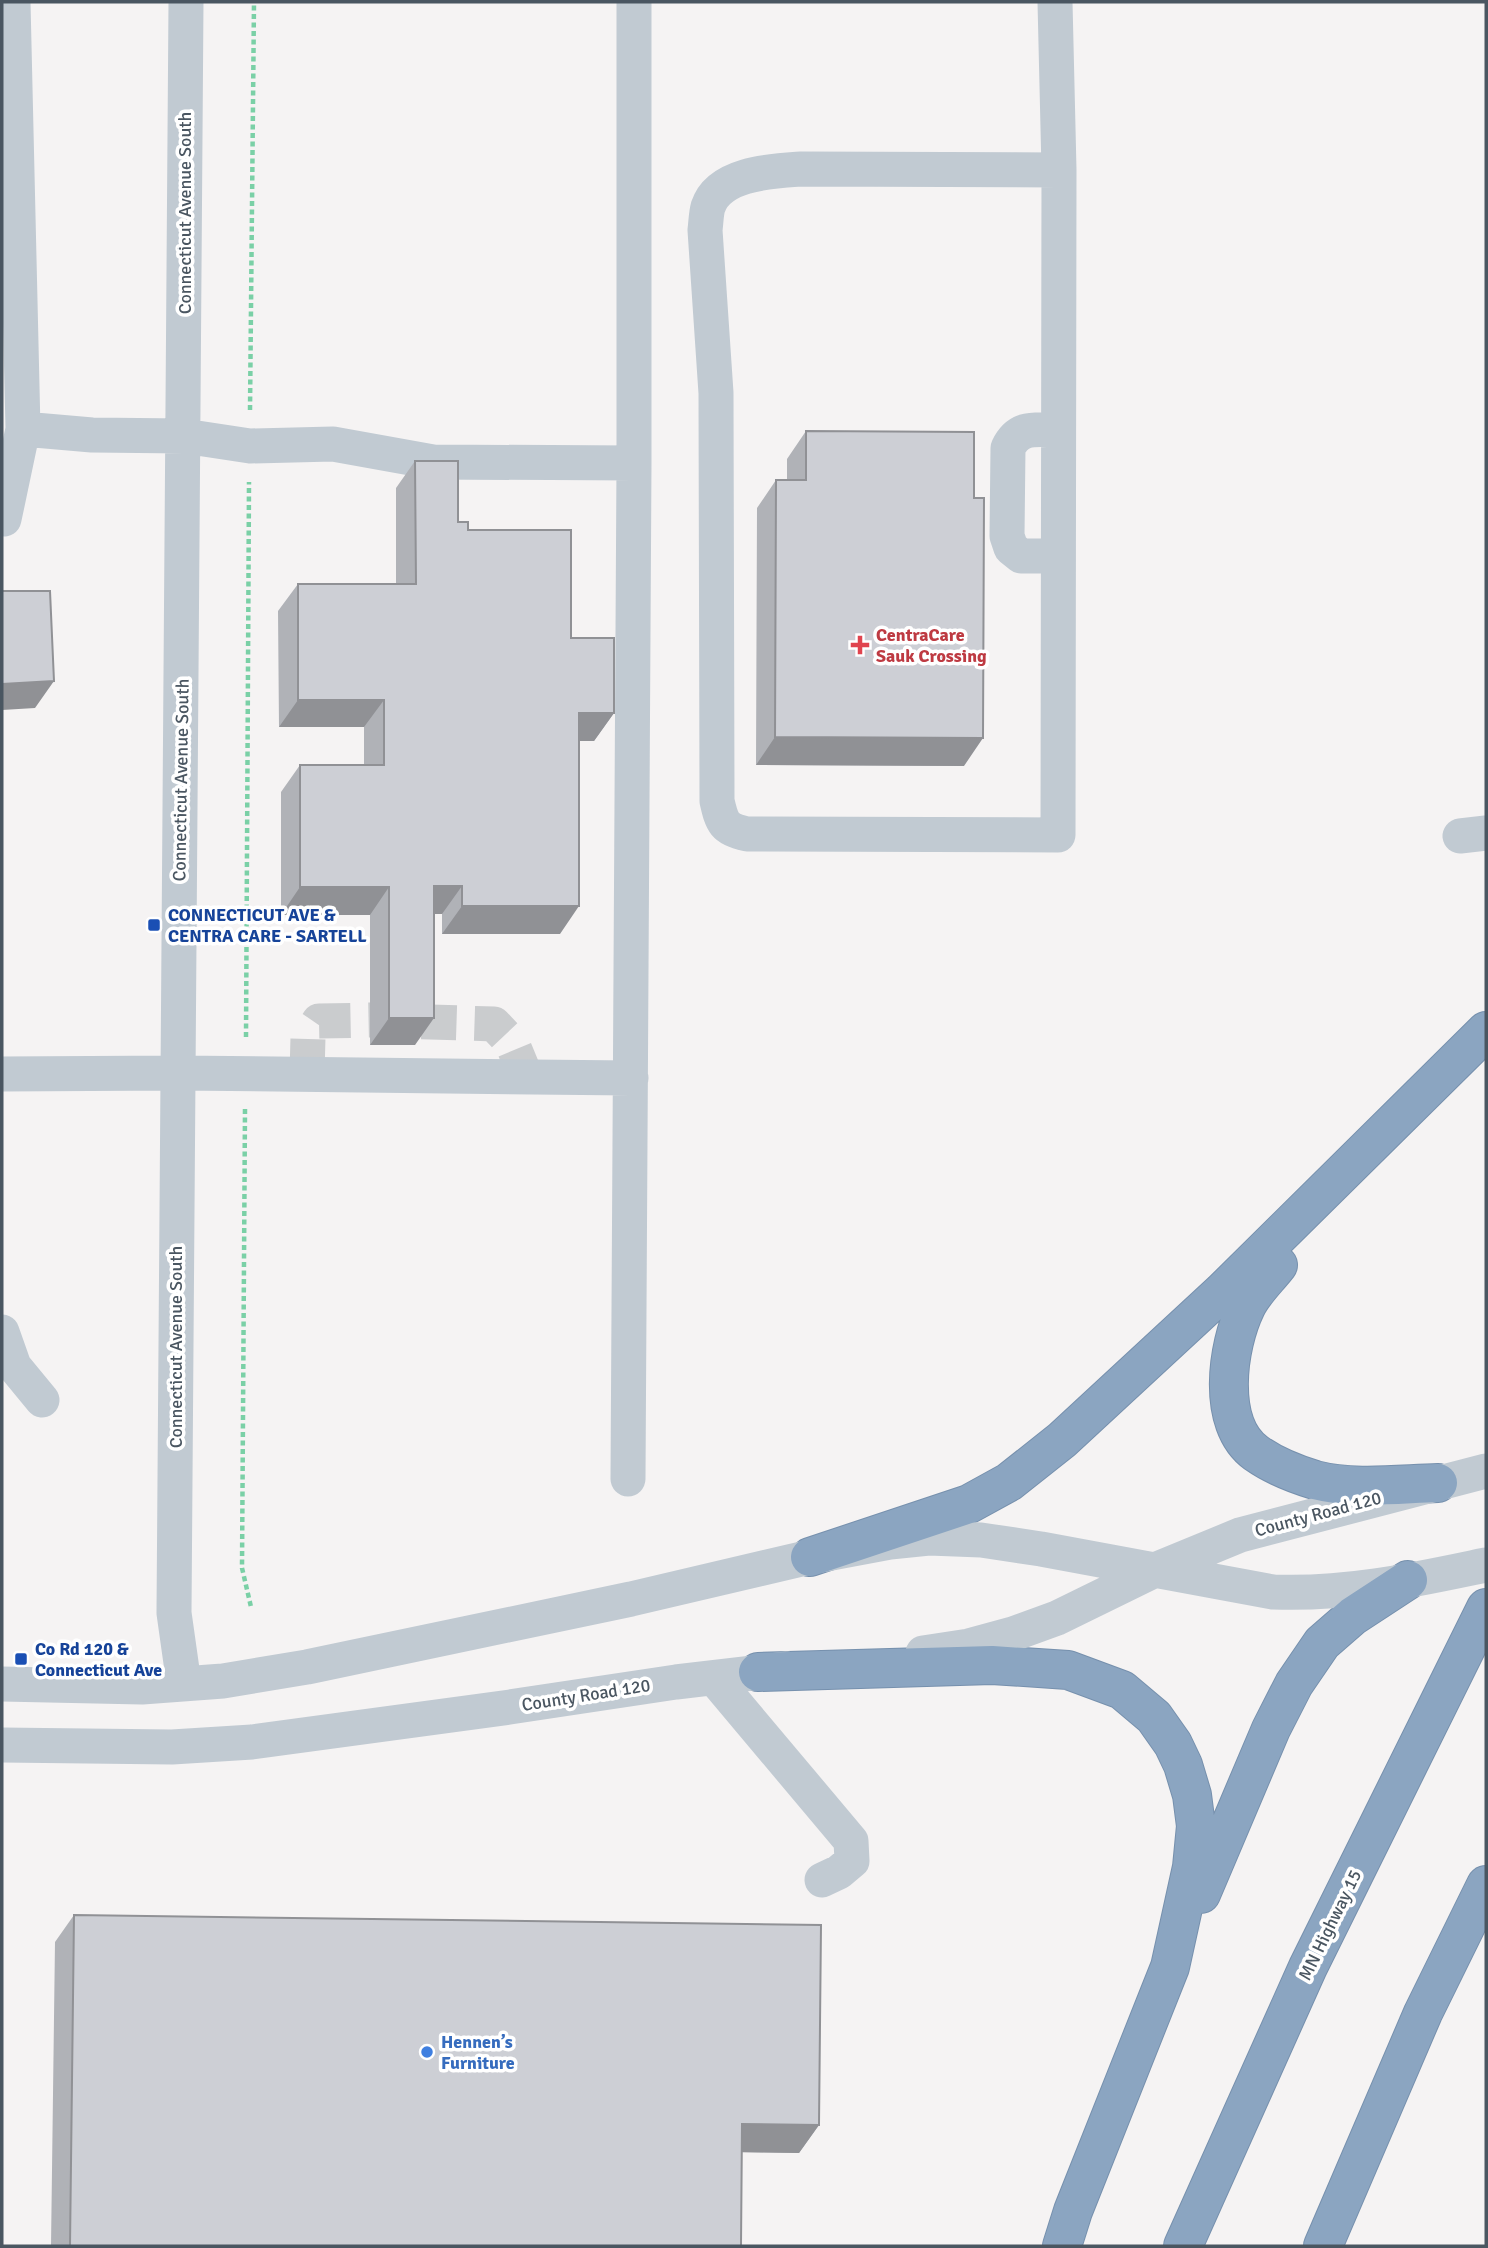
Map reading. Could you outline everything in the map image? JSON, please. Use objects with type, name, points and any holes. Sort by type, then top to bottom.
[{"type":"highway","points":[[810,1557],[969,1504],[1009,1482],[1062,1440],[1222,1292],[1486,1031]]},
{"type":"highway","points":[[1357,1159],[1247,1305],[1233,1341],[1229,1363],[1228,1390],[1233,1416],[1241,1436],[1254,1452],[1286,1470],[1317,1480],[1350,1484],[1438,1483]]},
{"type":"highway","points":[[1166,1977],[1271,1729],[1294,1684],[1322,1643],[1353,1616],[1417,1579]]},
{"type":"highway","name":"MN Highway 15","points":[[1183,2246],[1308,1967],[1486,1608]]},
{"type":"highway","points":[[758,1672],[992,1665],[1068,1670],[1122,1690],[1154,1717],[1173,1744],[1184,1765],[1196,1826],[1192,1867],[1170,1967],[1073,2211],[1062,2246]]},
{"type":"highway","points":[[1323,2246],[1423,2013],[1486,1885]]},
{"type":"street","points":[[4,519],[23,429],[13,2]]},
{"type":"street","name":"Connecticut Avenue South","points":[[184,1684],[174,1613],[186,2]]},
{"type":"street","points":[[628,1479],[634,2]]},
{"type":"street","points":[[1055,2],[1059,170],[1058,835],[747,834],[734,831],[722,822],[717,801],[716,394],[705,230],[708,208],[715,194],[735,181],[763,172],[801,169],[1059,170]]},
{"type":"street","points":[[23,429],[93,435],[184,436],[250,446],[333,444],[433,462],[634,463]]},
{"type":"street","points":[[1058,430],[1024,431],[1013,437],[1008,448],[1007,524],[1011,548],[1021,555],[1058,555]]},
{"type":"street","points":[[2,1074],[245,1073],[631,1078]]},
{"type":"street","points":[[2,1332],[14,1366],[42,1400]]},
{"type":"street","name":"County Road 120","points":[[2,1745],[172,1747],[252,1742],[758,1672],[969,1646],[1057,1618],[1155,1570],[1240,1535],[1481,1472]]},
{"type":"street","points":[[2,1684],[142,1687],[223,1681],[307,1667],[631,1599],[810,1557],[890,1542],[929,1538],[981,1540],[1273,1592],[1312,1594],[1358,1590],[1486,1565]]},
{"type":"street","points":[[714,1678],[851,1841],[852,1861],[839,1872],[822,1880]]},
{"type":"path","points":[[251,1607],[242,1567],[254,2]]},
{"type":"building","name":"CentraCare Sauk Crossing","points":[[806,431],[974,432],[974,498],[984,498],[983,738],[775,737],[776,480],[806,480]]},
{"type":"building","points":[[415,461],[458,461],[458,522],[468,522],[468,530],[571,530],[571,638],[614,638],[614,713],[579,713],[579,906],[462,906],[462,886],[434,886],[434,1018],[389,1018],[389,887],[300,887],[300,765],[384,765],[384,700],[298,700],[298,584],[416,584]]},
{"type":"building","points":[[2,591],[50,591],[54,681],[2,684]]},
{"type":"building","name":"Hennen’s Furniture","points":[[74,1915],[821,1925],[819,2125],[742,2124],[741,2246],[70,2246]]},
{"type":"tunnel","points":[[307,1074],[308,1037],[319,1021],[370,1020],[494,1024],[512,1043],[526,1077]]},
{"type":"place","name":"CentraCare Sauk Crossing","points":[[860,645]]},
{"type":"place","name":"CONNECTICUT AVE & CENTRA CARE - SARTELL","points":[[154,925]]},
{"type":"place","name":"Co Rd 120 & Connecticut Ave","points":[[21,1659]]},
{"type":"place","name":"Hennen’s Furniture","points":[[427,2052]]}]
